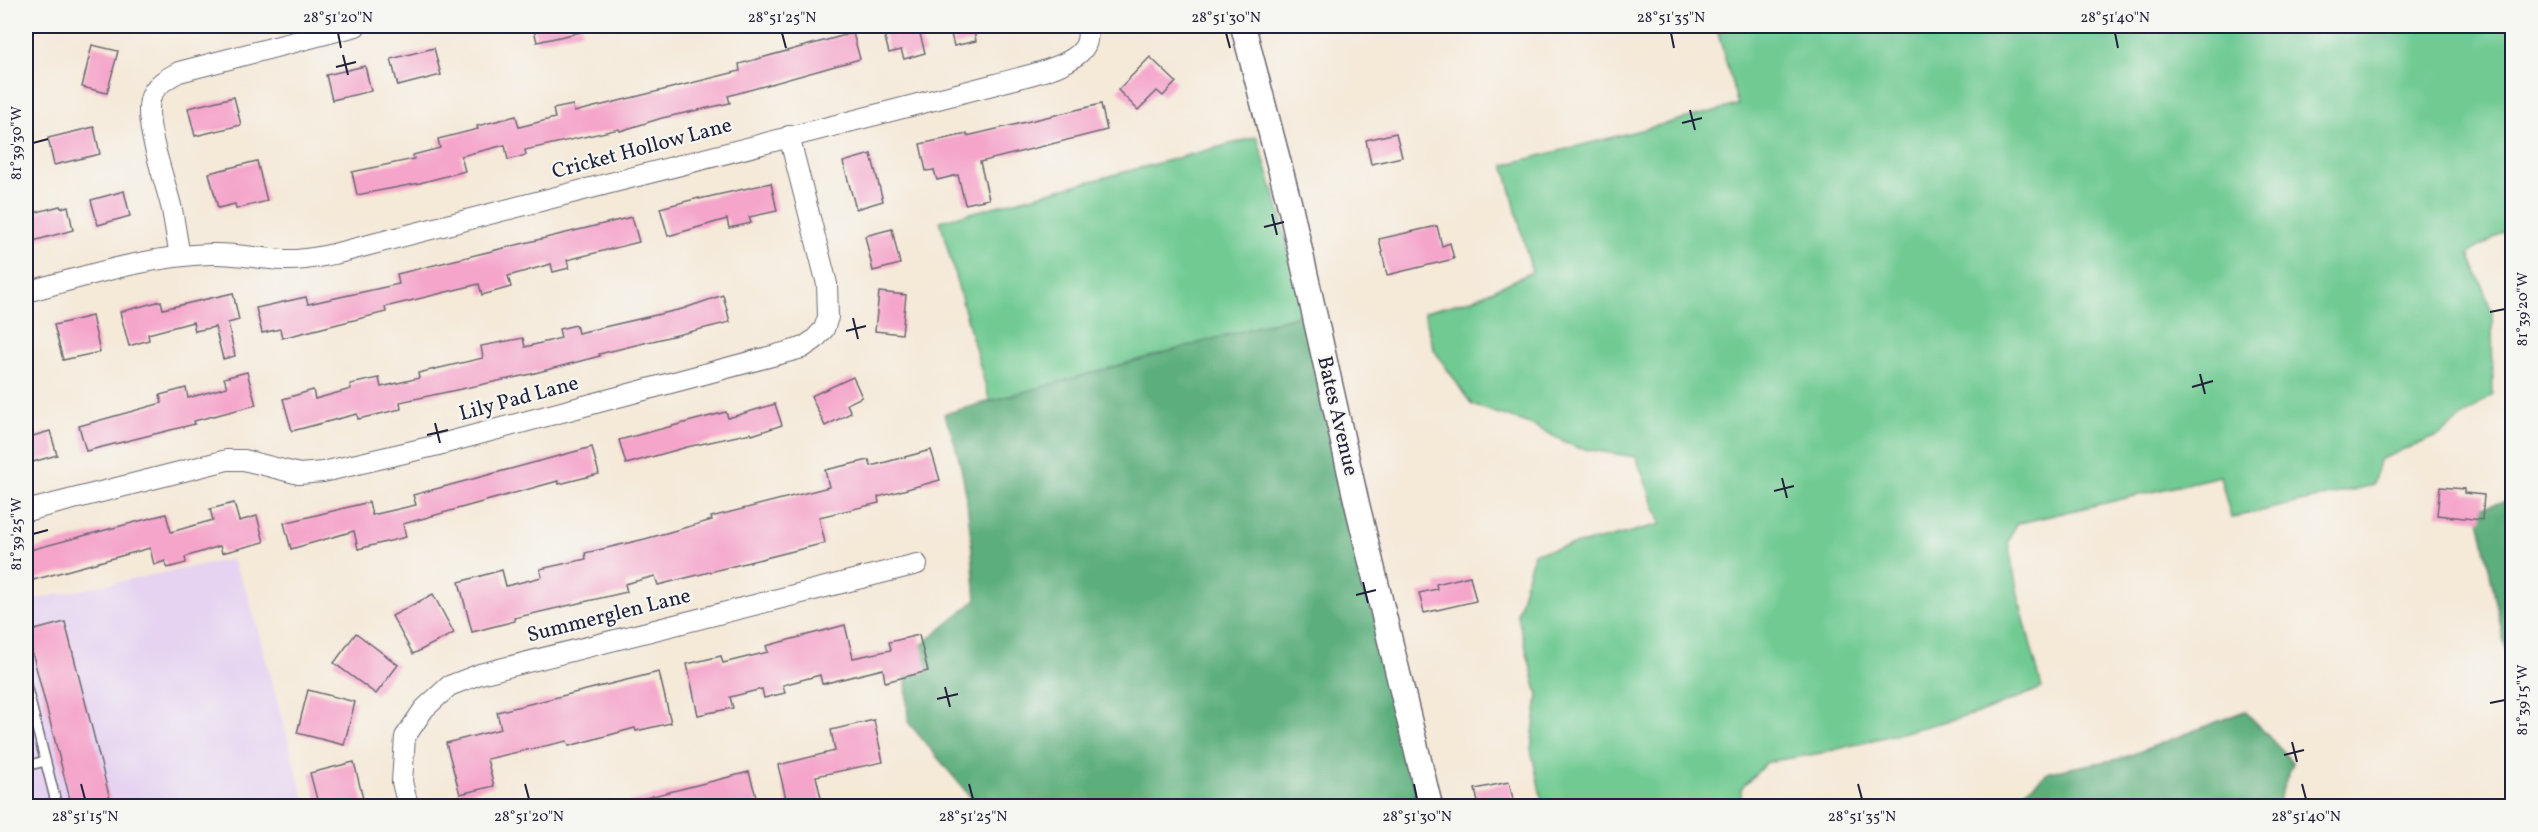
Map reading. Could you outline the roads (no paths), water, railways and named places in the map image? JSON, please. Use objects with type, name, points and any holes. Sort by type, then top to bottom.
[{"type":"street","points":[[180,256],[172,210],[149,117],[153,92],[165,80],[179,72],[356,26]]},
{"type":"street","name":"Cricket Hollow Lane","points":[[26,292],[115,269],[180,256],[213,253],[308,260],[996,84],[1053,67],[1074,59],[1082,51],[1087,42],[1088,26]]},
{"type":"street","name":"Bates Avenue","points":[[1243,26],[1291,210],[1356,500],[1430,807]]},
{"type":"street","name":"Lily Pad Lane","points":[[26,511],[228,460],[244,460],[299,474],[322,472],[434,446],[802,348],[824,329],[828,317],[827,284],[789,136]]},
{"type":"street","name":"Summerglen Lane","points":[[408,807],[402,782],[405,737],[424,709],[449,686],[480,674],[917,564]]},
{"type":"lane","points":[[26,686],[55,806]]},
{"type":"lane","points":[[26,727],[36,724]]},
{"type":"lane","points":[[26,766],[45,761]]}]
